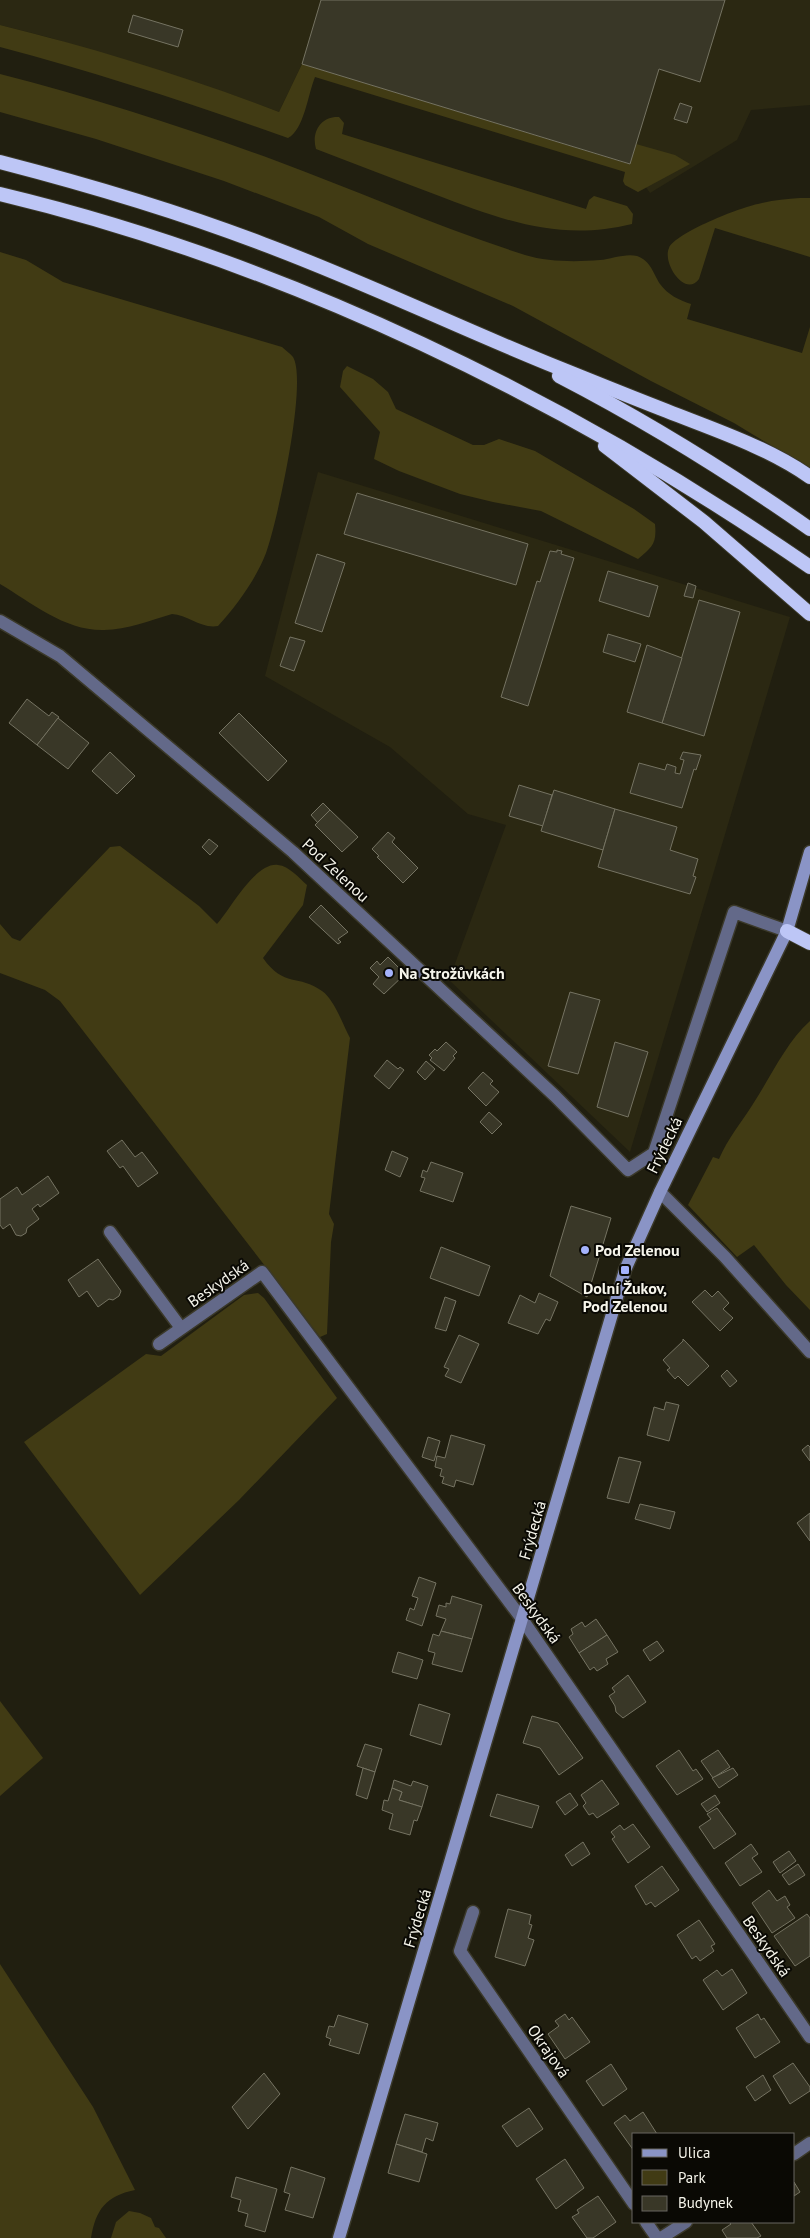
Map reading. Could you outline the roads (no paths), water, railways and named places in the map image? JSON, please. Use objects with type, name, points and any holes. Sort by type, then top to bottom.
[{"type":"highway","points":[[0,162],[64,179],[228,231],[369,286],[473,333],[723,433],[777,457],[810,477]]},
{"type":"highway","points":[[0,194],[141,235],[251,273],[342,308],[401,335],[551,408],[645,460],[726,510],[810,567]]},
{"type":"highway","points":[[473,333],[574,385],[673,440],[768,500],[810,530]]},
{"type":"highway","points":[[551,408],[649,478],[704,522],[810,614]]},
{"type":"highway","points":[[787,931],[810,942]]},
{"type":"main road","name":"Frýdecká","points":[[339,2238],[625,1270],[660,1192],[787,931],[810,852]]},
{"type":"street","name":"Pod Zelenou","points":[[0,621],[60,656],[293,852],[555,1096],[628,1170],[654,1154],[734,912],[787,931]]},
{"type":"street","points":[[660,1192],[725,1257],[810,1352]]},
{"type":"street","points":[[110,1232],[181,1328]]},
{"type":"street","name":"Beskydská","points":[[159,1344],[262,1272],[522,1619],[810,2037]]},
{"type":"street","name":"Okrajová","points":[[473,1912],[460,1951],[632,2201]]},
{"type":"street","points":[[795,2153],[810,2143]]},
{"type":"street","points":[[647,2223],[659,2238],[684,2223]]},
{"type":"place","name":"Na Strožůvkách","points":[[389,973]]},
{"type":"place","name":"Pod Zelenou","points":[[585,1250]]},
{"type":"place","name":"Dolní Žukov, Pod Zelenou","points":[[625,1270]]}]
